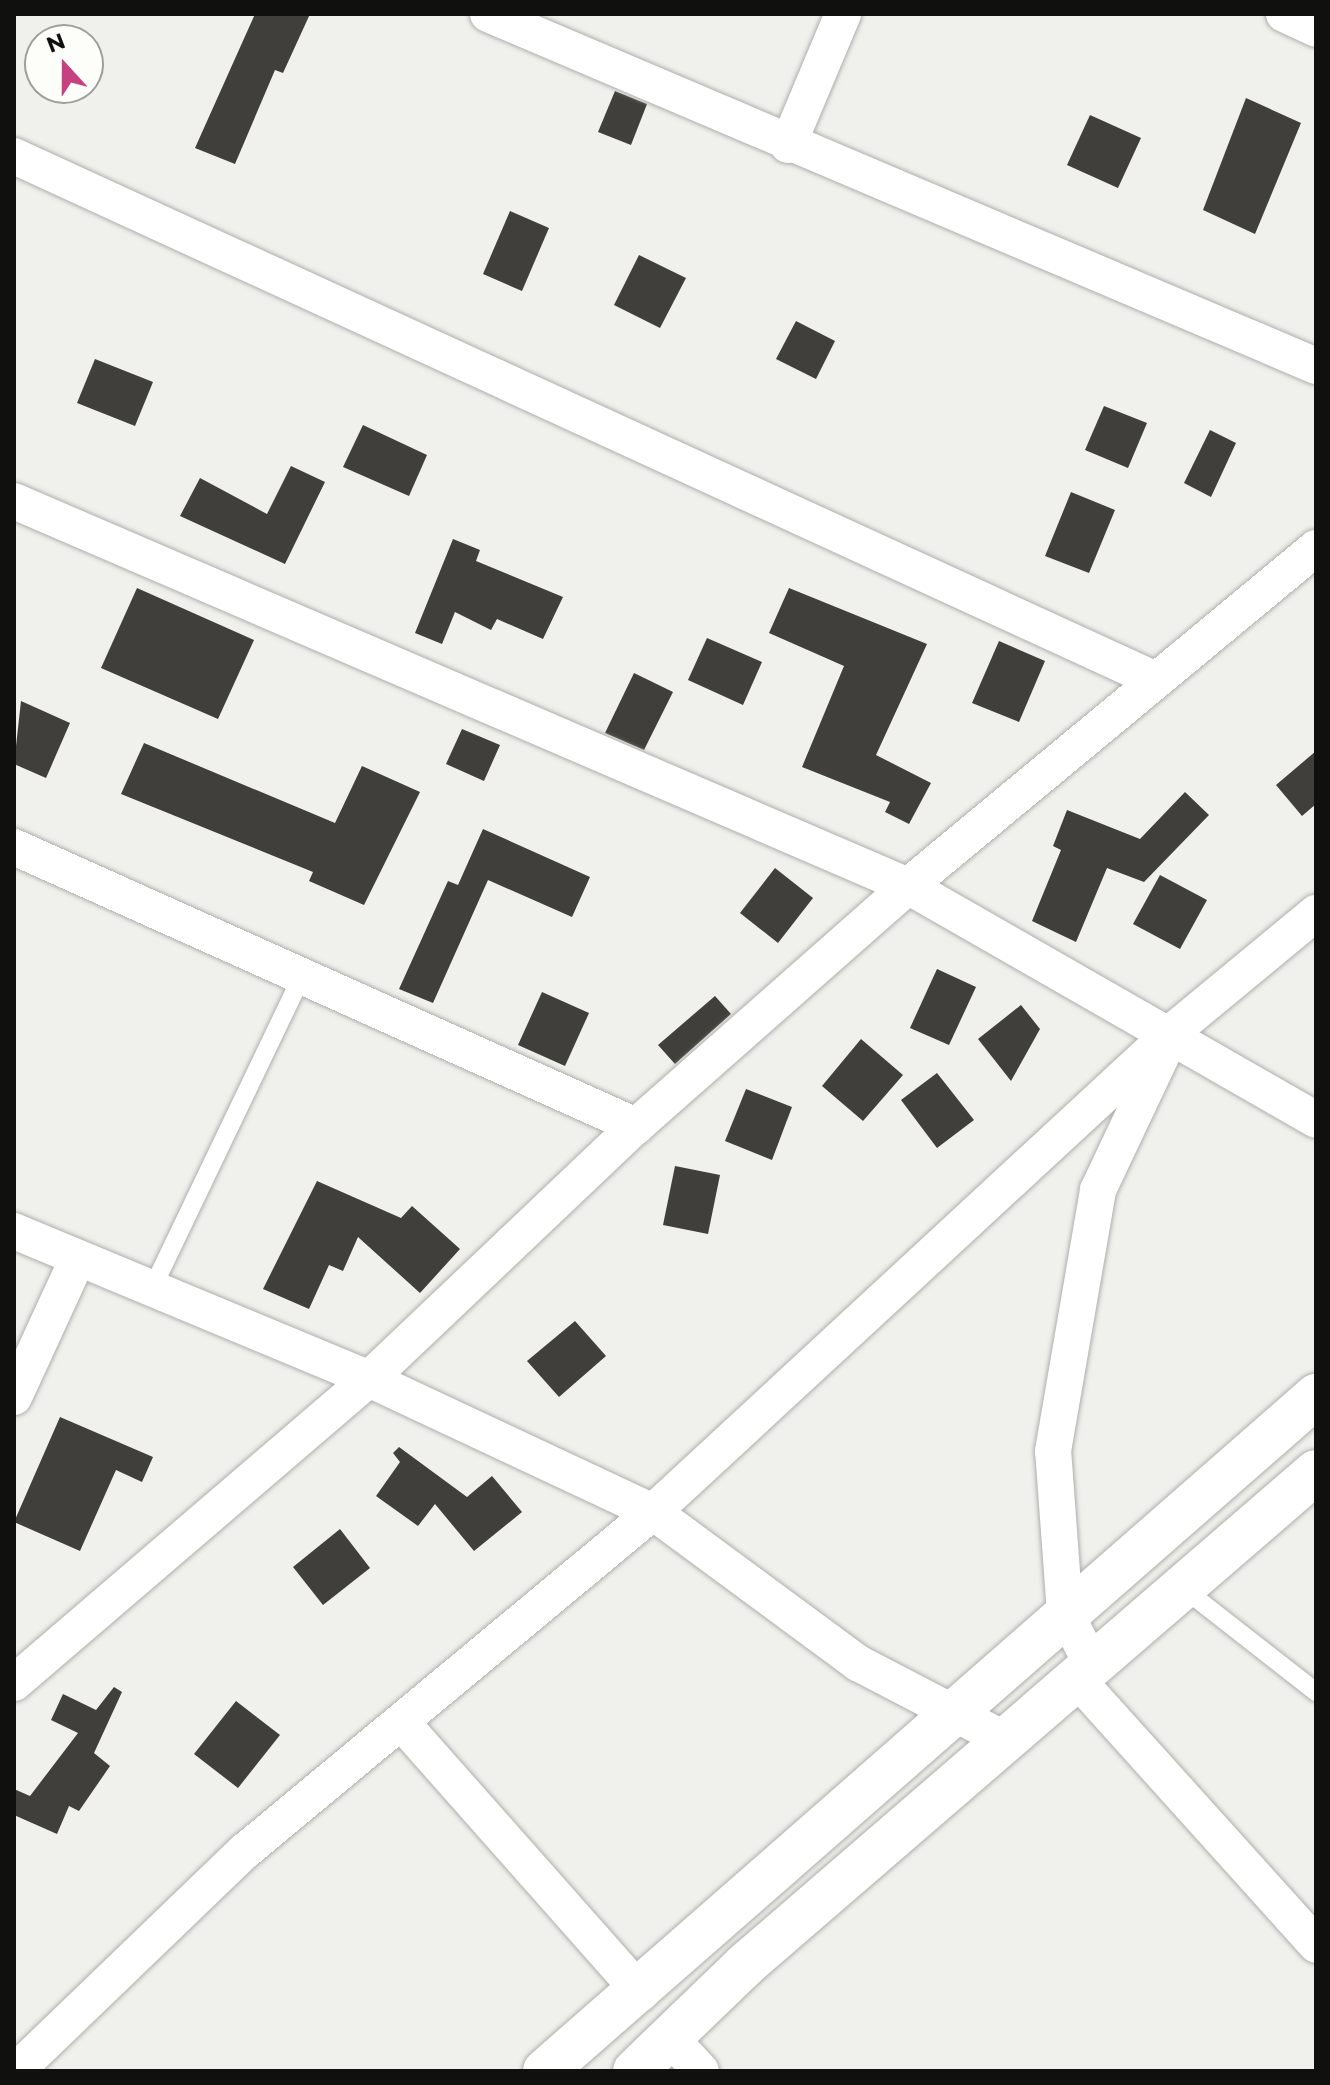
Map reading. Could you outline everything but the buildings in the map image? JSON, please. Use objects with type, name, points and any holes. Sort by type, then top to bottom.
[{"type":"main road","points":[[545,2071],[641,1993],[955,1709],[1316,1396]]},
{"type":"main road","points":[[635,2071],[686,2055],[745,1965],[1316,1472]]},
{"type":"street","points":[[488,14],[788,145],[1316,366]]},
{"type":"street","points":[[788,145],[843,14]]},
{"type":"street","points":[[1284,14],[1316,29]]},
{"type":"street","points":[[14,156],[1156,680]]},
{"type":"street","points":[[14,501],[908,886],[1172,1032],[1316,1120]]},
{"type":"street","points":[[14,1683],[369,1379],[636,1126],[908,886],[1316,548]]},
{"type":"street","points":[[14,847],[636,1126]]},
{"type":"street","points":[[16,2071],[245,1851],[403,1724],[653,1512],[1172,1032],[1316,913]]},
{"type":"street","points":[[1172,1032],[1098,1190],[1053,1451],[1065,1613],[1084,1671],[1316,1945]]},
{"type":"street","points":[[14,1231],[369,1379],[653,1512],[858,1663],[955,1709],[1006,1740]]},
{"type":"street","points":[[14,1397],[78,1258]]},
{"type":"street","points":[[403,1724],[641,1993]]},
{"type":"lane","points":[[152,1289],[302,976]]},
{"type":"lane","points":[[1183,1588],[1316,1692]]}]
